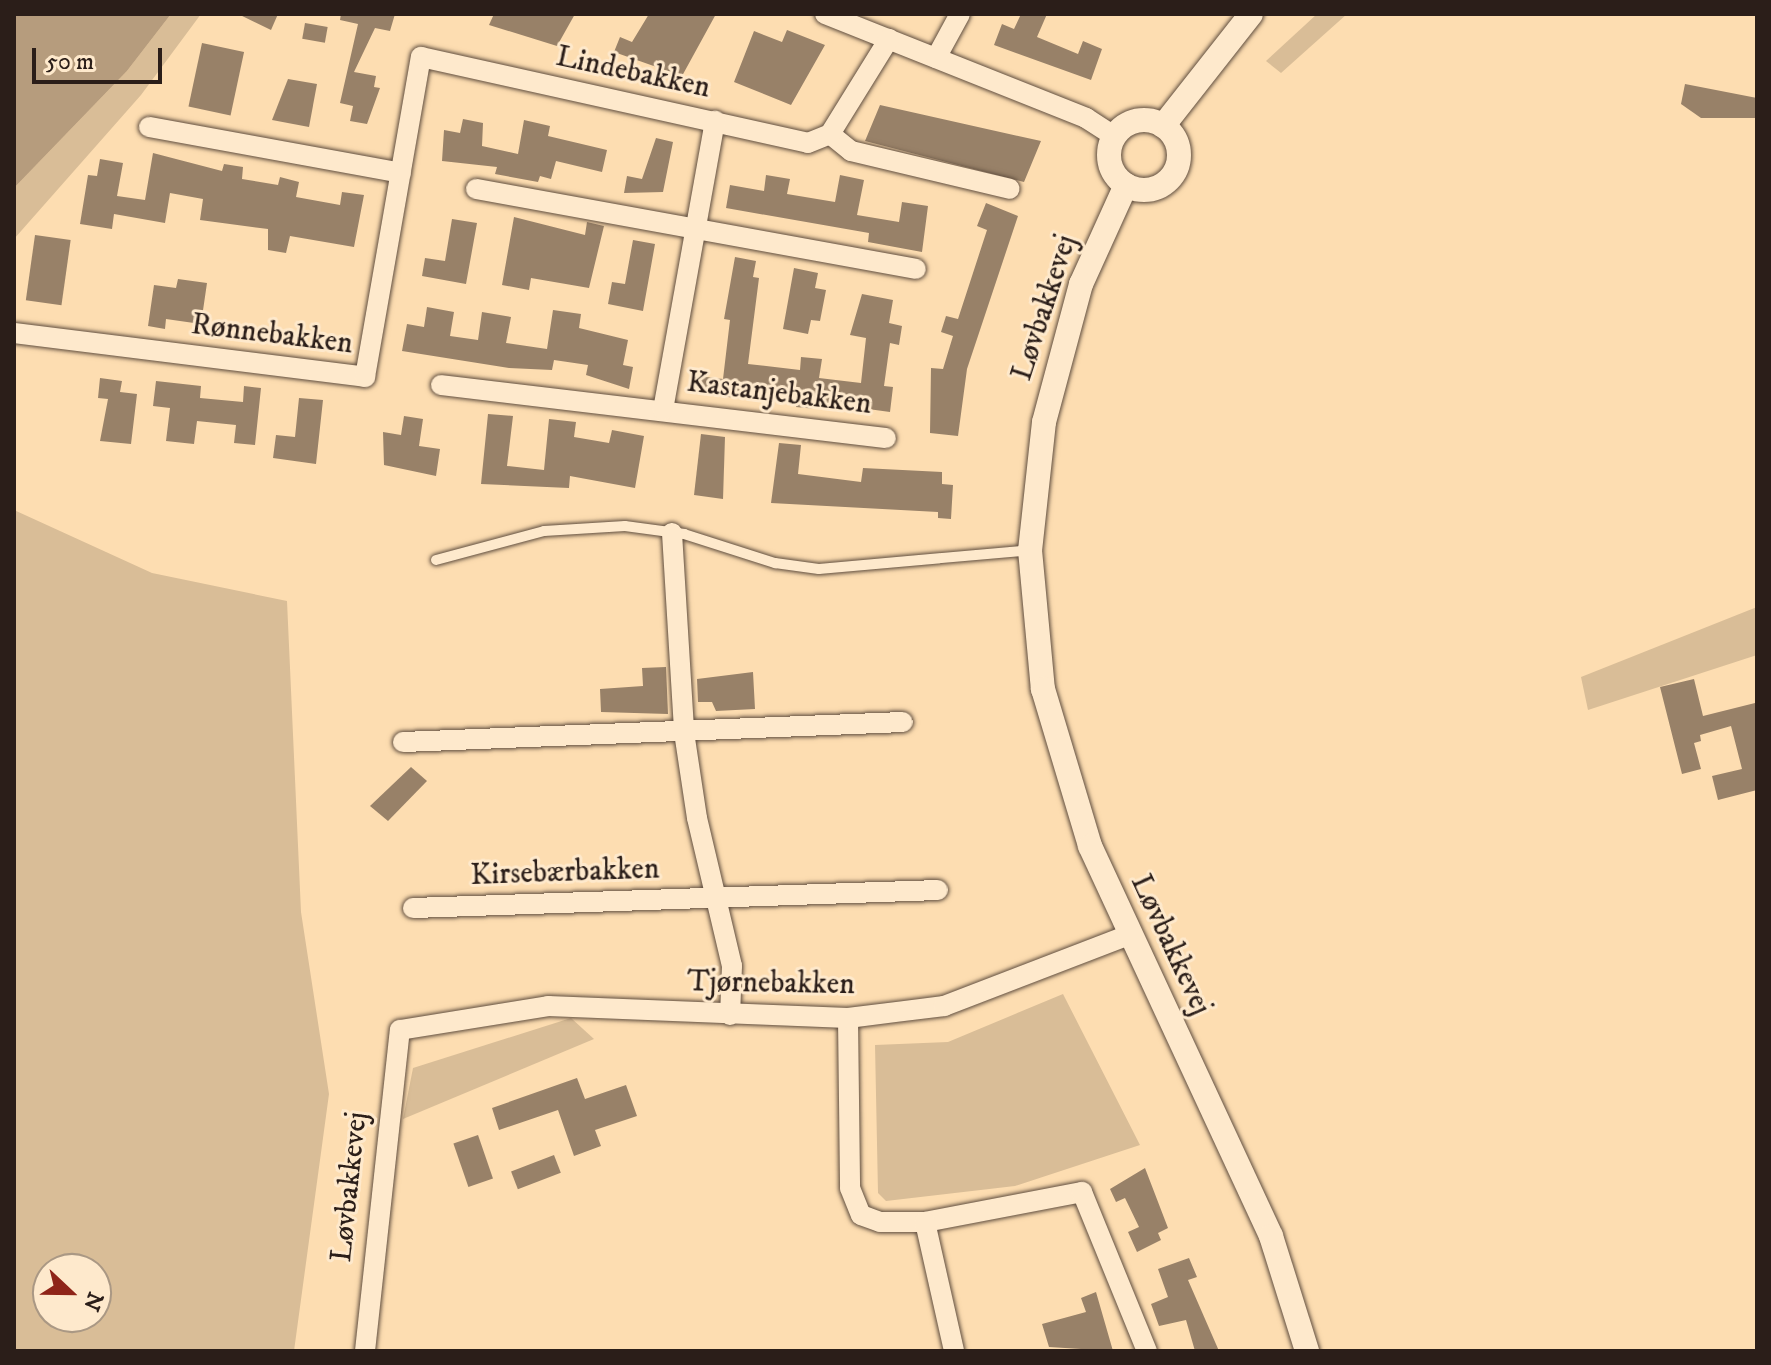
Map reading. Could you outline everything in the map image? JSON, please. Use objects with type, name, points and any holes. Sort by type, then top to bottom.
[{"type":"street","points":[[825,14],[936,58],[1114,136]]},
{"type":"street","points":[[936,58],[960,14]]},
{"type":"street","points":[[1163,126],[1251,14]]},
{"type":"street","points":[[889,39],[830,134],[851,151],[1010,189]]},
{"type":"street","name":"Lindebakken","points":[[421,57],[808,143],[830,134]]},
{"type":"street","name":"Rønnebakken","points":[[14,333],[365,377],[421,57]]},
{"type":"street","name":"Kastanjebakken","points":[[663,410],[715,121]]},
{"type":"street","points":[[1135,121],[1163,126],[1178,146],[1174,173],[1152,189],[1126,185],[1110,164],[1114,136],[1135,121]]},
{"type":"street","points":[[149,127],[401,173]]},
{"type":"street","name":"Løvbakkevej","points":[[1126,185],[1081,284],[1057,362],[1030,550],[1043,689],[1062,769],[1129,935],[1271,1236],[1307,1351]]},
{"type":"street","points":[[476,189],[916,269]]},
{"type":"street","name":"Kastanjebakken","points":[[441,385],[886,438]]},
{"type":"street","points":[[672,533],[684,732],[697,818],[732,966],[730,1015]]},
{"type":"street","points":[[403,742],[903,722]]},
{"type":"street","name":"Kirsebærbakken","points":[[413,908],[938,890]]},
{"type":"street","name":"Tjørnebakken","points":[[400,1030],[548,1006],[848,1018],[944,1006],[1129,935]]},
{"type":"street","points":[[848,1018],[854,1203],[870,1220],[925,1222],[1082,1192],[1147,1351]]},
{"type":"street","name":"Løvbakkevej","points":[[365,1351],[400,1030]]},
{"type":"street","points":[[925,1222],[954,1351]]},
{"type":"lane","points":[[436,560],[544,531],[625,526],[672,533],[819,569],[1030,550]]},
{"type":"shaded area","points":[[14,14],[171,14],[127,71],[14,188]]},
{"type":"shaded area","points":[[171,14],[201,14],[141,95],[14,239],[14,188],[127,71]]},
{"type":"shaded area","points":[[1317,14],[1347,14],[1281,73],[1266,61]]},
{"type":"shaded area","points":[[14,510],[152,573],[287,601],[301,912],[329,1094],[294,1351],[14,1351]]},
{"type":"shaded area","points":[[1757,607],[1757,655],[1588,710],[1581,677]]},
{"type":"shaded area","points":[[1063,994],[1140,1145],[1015,1186],[886,1201],[878,1193],[875,1045],[948,1042]]},
{"type":"shaded area","points":[[571,1018],[594,1039],[403,1119],[413,1068]]},
{"type":"building","points":[[238,14],[278,14],[271,30]]},
{"type":"building","points":[[341,14],[395,14],[390,31],[375,28],[354,72],[376,76],[374,87],[380,88],[367,124],[350,121],[353,106],[340,103],[358,24],[340,20]]},
{"type":"building","points":[[494,14],[575,14],[557,46],[489,25]]},
{"type":"building","points":[[649,14],[716,14],[682,76],[614,52],[620,37],[632,42]]},
{"type":"building","points":[[1021,14],[1047,14],[1037,37],[1078,54],[1083,41],[1102,49],[1091,80],[994,45],[1002,24],[1014,29]]},
{"type":"building","points":[[305,23],[328,27],[325,43],[302,39]]},
{"type":"building","points":[[787,30],[825,45],[791,105],[734,82],[754,31],[782,42]]},
{"type":"building","points":[[202,43],[244,52],[231,116],[188,107]]},
{"type":"building","points":[[288,79],[317,84],[309,127],[272,120]]},
{"type":"building","points":[[1685,84],[1757,98],[1757,118],[1701,118],[1681,104]]},
{"type":"building","points":[[880,105],[1041,141],[1024,182],[865,141]]},
{"type":"building","points":[[463,119],[483,123],[482,146],[518,154],[524,120],[550,126],[548,136],[607,150],[602,172],[556,161],[551,179],[540,176],[538,182],[495,174],[497,167],[442,161],[444,130],[460,133]]},
{"type":"building","points":[[656,138],[673,142],[663,192],[624,193],[627,176],[642,179]]},
{"type":"building","points":[[153,153],[222,171],[224,164],[243,167],[242,179],[278,185],[280,177],[299,182],[296,197],[340,205],[342,192],[364,195],[354,247],[290,236],[286,253],[268,250],[268,229],[200,220],[203,199],[170,193],[165,223],[114,214],[112,229],[80,224],[88,175],[97,176],[100,159],[123,163],[117,196],[145,200]]},
{"type":"building","points":[[766,175],[790,179],[787,194],[835,202],[840,175],[864,180],[857,215],[899,222],[902,202],[928,206],[922,252],[868,242],[869,233],[726,208],[730,185],[764,191]]},
{"type":"building","points":[[986,203],[1018,216],[967,369],[958,436],[930,433],[931,368],[943,369],[953,336],[941,332],[946,316],[958,319],[987,230],[977,226]]},
{"type":"building","points":[[514,217],[585,235],[587,222],[604,226],[589,288],[531,278],[529,290],[502,285]]},
{"type":"building","points":[[452,219],[477,223],[466,284],[422,276],[425,258],[445,261]]},
{"type":"building","points":[[35,235],[71,240],[61,305],[26,300]]},
{"type":"building","points":[[633,240],[655,244],[643,311],[608,304],[612,282],[625,284]]},
{"type":"building","points":[[735,257],[756,261],[753,277],[759,278],[748,364],[800,370],[801,357],[822,359],[819,378],[861,383],[866,338],[850,335],[862,294],[893,300],[889,323],[902,326],[899,345],[890,343],[884,386],[893,387],[890,412],[817,402],[816,409],[796,407],[797,394],[745,388],[744,399],[696,393],[698,376],[723,379],[730,320],[724,319]]},
{"type":"building","points":[[794,268],[818,273],[815,288],[826,290],[820,321],[811,320],[808,334],[783,329]]},
{"type":"building","points":[[178,279],[207,283],[201,324],[166,319],[165,329],[148,326],[154,285],[176,288]]},
{"type":"building","points":[[427,307],[454,312],[450,336],[478,340],[482,312],[511,317],[506,343],[547,349],[553,310],[581,314],[579,328],[628,340],[623,365],[633,367],[629,389],[586,375],[588,365],[554,360],[552,370],[509,368],[402,351],[407,324],[424,327]]},
{"type":"building","points":[[100,378],[122,381],[120,392],[137,394],[131,444],[100,441],[108,399],[98,398]]},
{"type":"building","points":[[156,381],[201,386],[200,398],[243,402],[244,386],[261,388],[255,445],[234,443],[236,425],[197,421],[194,444],[166,441],[170,408],[153,406]]},
{"type":"building","points":[[299,398],[323,400],[316,464],[273,458],[276,435],[295,437]]},
{"type":"building","points":[[488,414],[513,416],[507,466],[544,470],[549,419],[576,422],[574,437],[609,443],[612,430],[644,436],[635,488],[570,476],[569,488],[481,484]]},
{"type":"building","points":[[404,416],[423,419],[419,446],[440,449],[436,476],[384,465],[383,432],[401,435]]},
{"type":"building","points":[[701,434],[725,437],[723,499],[694,495]]},
{"type":"building","points":[[779,443],[801,445],[798,474],[861,482],[863,468],[942,472],[942,484],[953,485],[951,519],[938,518],[938,512],[771,503]]},
{"type":"building","points":[[666,667],[668,714],[601,712],[600,689],[643,686],[642,668]]},
{"type":"building","points":[[753,672],[755,709],[716,711],[712,702],[698,702],[697,679]]},
{"type":"building","points":[[1694,679],[1703,716],[1755,703],[1757,790],[1718,800],[1712,776],[1742,769],[1731,726],[1700,735],[1701,741],[1694,743],[1701,769],[1682,774],[1660,687]]},
{"type":"building","points":[[411,767],[427,781],[388,821],[370,806]]},
{"type":"building","points":[[577,1078],[585,1099],[626,1085],[637,1116],[595,1130],[601,1146],[574,1156],[558,1110],[499,1130],[492,1108]]},
{"type":"building","points":[[478,1135],[493,1178],[468,1187],[453,1143]]},
{"type":"building","points":[[554,1155],[561,1173],[518,1189],[511,1171]]},
{"type":"building","points":[[1145,1168],[1168,1228],[1158,1233],[1161,1240],[1137,1252],[1128,1232],[1139,1227],[1125,1198],[1116,1202],[1110,1189]]},
{"type":"building","points":[[1189,1258],[1197,1277],[1188,1280],[1219,1351],[1195,1351],[1186,1320],[1159,1326],[1151,1304],[1168,1297],[1158,1269]]},
{"type":"building","points":[[1096,1292],[1113,1351],[1049,1347],[1042,1324],[1086,1312],[1081,1298]]}]
